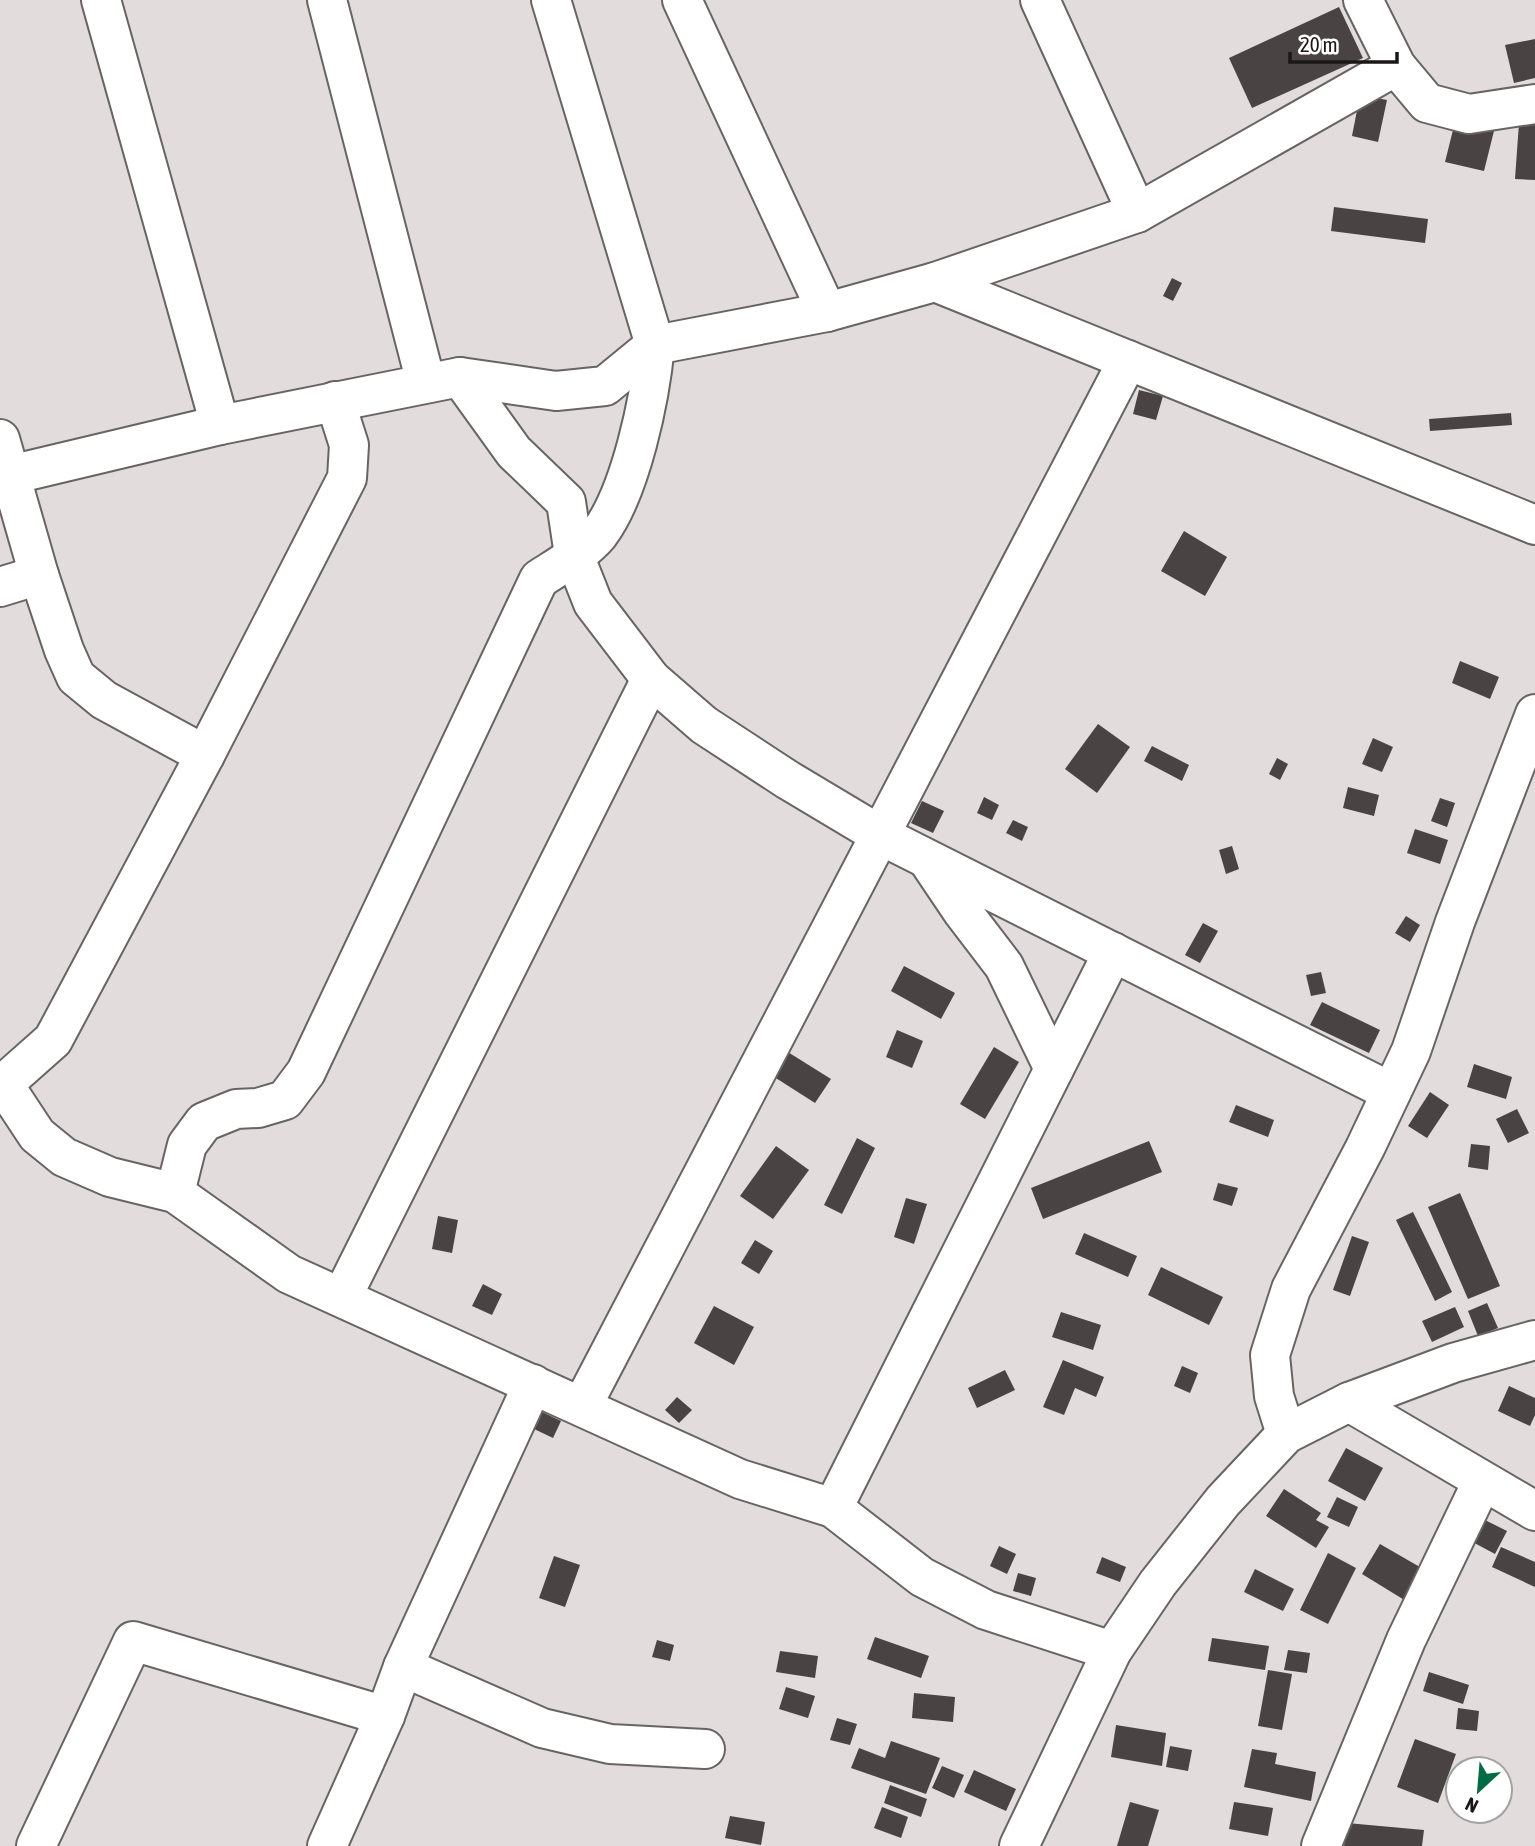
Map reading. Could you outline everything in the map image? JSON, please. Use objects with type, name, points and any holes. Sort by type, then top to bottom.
[{"type":"street","points":[[101,0],[220,425]]},
{"type":"street","points":[[327,0],[443,380],[566,502],[574,555],[593,603],[651,679],[704,725],[788,780],[880,835],[1391,1092]]},
{"type":"street","points":[[175,1194],[187,1145],[204,1122],[236,1109],[258,1108],[285,1100],[306,1072],[539,579],[598,535],[618,502],[651,382],[654,345],[551,0]]},
{"type":"street","points":[[682,0],[827,312]]},
{"type":"street","points":[[1040,0],[1137,214]]},
{"type":"street","points":[[1363,0],[1396,66],[1427,103],[1469,114],[1535,104]]},
{"type":"street","points":[[10,475],[220,425],[443,380],[556,391],[605,386],[654,345],[827,312],[935,282],[1137,214],[1396,66]]},
{"type":"street","points":[[935,282],[1535,526]]},
{"type":"street","points":[[582,1406],[1128,360]]},
{"type":"street","points":[[335,401],[349,445],[347,478],[205,755],[53,1040],[7,1075],[37,1135],[64,1157],[110,1177],[175,1194],[289,1275],[740,1479],[834,1508],[922,1577],[975,1604],[1112,1651]]},
{"type":"street","points":[[0,439],[39,575],[76,677],[104,700],[205,755]]},
{"type":"street","points":[[0,587],[39,575]]},
{"type":"street","points":[[342,1297],[651,679]]},
{"type":"street","points":[[1286,1434],[1274,1396],[1270,1354],[1292,1289],[1365,1148],[1411,1051],[1455,922],[1528,753],[1535,713]]},
{"type":"street","points":[[928,859],[1003,966],[1054,1069]]},
{"type":"street","points":[[834,1508],[1112,952]]},
{"type":"street","points":[[1019,1846],[1112,1651],[1158,1583],[1223,1501],[1286,1434],[1349,1402],[1453,1363],[1535,1340]]},
{"type":"street","points":[[327,1846],[385,1716],[403,1667],[533,1384]]},
{"type":"street","points":[[1349,1402],[1535,1511]]},
{"type":"street","points":[[1321,1846],[1406,1640],[1482,1482]]},
{"type":"street","points":[[36,1846],[133,1641],[385,1716]]},
{"type":"street","points":[[403,1667],[542,1728],[610,1744],[705,1749]]},
{"type":"building","points":[[1339,7],[1363,58],[1252,108],[1229,58]]},
{"type":"building","points":[[1535,39],[1535,78],[1514,83],[1505,45]]},
{"type":"building","points":[[1360,95],[1387,100],[1378,142],[1352,136]]},
{"type":"building","points":[[1455,122],[1494,131],[1484,171],[1445,162]]},
{"type":"building","points":[[1519,123],[1535,124],[1535,180],[1515,179]]},
{"type":"building","points":[[1334,207],[1428,219],[1425,243],[1331,231]]},
{"type":"building","points":[[1172,278],[1182,283],[1173,301],[1163,296]]},
{"type":"building","points":[[1139,390],[1163,396],[1156,420],[1133,414]]},
{"type":"building","points":[[1511,413],[1512,425],[1430,431],[1429,419]]},
{"type":"building","points":[[1184,531],[1227,557],[1205,596],[1161,571]]},
{"type":"building","points":[[1460,661],[1499,677],[1490,699],[1452,683]]},
{"type":"building","points":[[1098,724],[1130,747],[1097,793],[1065,769]]},
{"type":"building","points":[[1373,738],[1393,747],[1382,772],[1362,764]]},
{"type":"building","points":[[1152,746],[1189,765],[1182,781],[1144,761]]},
{"type":"building","points":[[1277,758],[1288,764],[1280,780],[1269,774]]},
{"type":"building","points":[[1348,787],[1379,795],[1374,816],[1343,808]]},
{"type":"building","points":[[984,797],[999,805],[992,820],[977,813]]},
{"type":"building","points":[[1440,798],[1455,803],[1447,827],[1431,821]]},
{"type":"building","points":[[922,801],[944,811],[933,833],[911,823]]},
{"type":"building","points":[[1013,820],[1028,827],[1022,841],[1006,833]]},
{"type":"building","points":[[1415,829],[1448,840],[1440,864],[1407,853]]},
{"type":"building","points":[[1232,846],[1239,869],[1226,874],[1219,850]]},
{"type":"building","points":[[1406,916],[1420,925],[1410,942],[1395,933]]},
{"type":"building","points":[[1203,923],[1218,931],[1200,963],[1185,955]]},
{"type":"building","points":[[904,966],[955,993],[941,1019],[891,991]]},
{"type":"building","points":[[1321,972],[1326,993],[1311,996],[1306,975]]},
{"type":"building","points":[[1322,1002],[1380,1030],[1369,1053],[1310,1025]]},
{"type":"building","points":[[897,1030],[923,1041],[912,1068],[886,1057]]},
{"type":"building","points":[[994,1047],[1019,1062],[985,1119],[960,1104]]},
{"type":"building","points":[[783,1049],[831,1079],[815,1103],[768,1073]]},
{"type":"building","points":[[1474,1064],[1512,1077],[1506,1099],[1467,1087]]},
{"type":"building","points":[[1430,1092],[1449,1105],[1427,1138],[1408,1126]]},
{"type":"building","points":[[1236,1105],[1274,1120],[1268,1137],[1229,1122]]},
{"type":"building","points":[[1517,1109],[1529,1133],[1508,1143],[1496,1119]]},
{"type":"building","points":[[857,1138],[875,1148],[842,1214],[824,1205]]},
{"type":"building","points":[[1149,1141],[1162,1172],[1043,1219],[1031,1188]]},
{"type":"building","points":[[1471,1144],[1490,1146],[1488,1170],[1468,1167]]},
{"type":"building","points":[[776,1146],[809,1170],[773,1219],[740,1196]]},
{"type":"building","points":[[1218,1183],[1238,1188],[1232,1206],[1213,1200]]},
{"type":"building","points":[[1460,1193],[1500,1286],[1468,1299],[1428,1207]]},
{"type":"building","points":[[906,1198],[927,1204],[914,1244],[894,1237]]},
{"type":"building","points":[[1413,1212],[1452,1292],[1435,1301],[1396,1220]]},
{"type":"building","points":[[438,1216],[458,1220],[452,1253],[432,1249]]},
{"type":"building","points":[[1084,1233],[1137,1256],[1128,1277],[1075,1254]]},
{"type":"building","points":[[1352,1236],[1369,1242],[1350,1296],[1333,1290]]},
{"type":"building","points":[[755,1240],[773,1251],[759,1274],[741,1263]]},
{"type":"building","points":[[1161,1267],[1223,1297],[1209,1325],[1148,1295]]},
{"type":"building","points":[[483,1284],[502,1294],[492,1315],[472,1306]]},
{"type":"building","points":[[1487,1303],[1498,1328],[1478,1336],[1468,1311]]},
{"type":"building","points":[[714,1306],[754,1327],[734,1365],[694,1343]]},
{"type":"building","points":[[1455,1307],[1464,1327],[1432,1342],[1422,1321]]},
{"type":"building","points":[[1061,1312],[1101,1325],[1093,1350],[1052,1337]]},
{"type":"building","points":[[1063,1360],[1104,1377],[1096,1397],[1075,1388],[1064,1415],[1043,1407]]},
{"type":"building","points":[[1182,1366],[1198,1373],[1190,1393],[1174,1386]]},
{"type":"building","points":[[1005,1370],[1015,1390],[977,1408],[968,1388]]},
{"type":"building","points":[[1509,1386],[1535,1398],[1535,1415],[1530,1426],[1498,1411]]},
{"type":"building","points":[[677,1397],[692,1410],[679,1423],[665,1410]]},
{"type":"building","points":[[540,1411],[561,1421],[553,1438],[532,1428]]},
{"type":"building","points":[[1346,1448],[1383,1468],[1365,1501],[1328,1481]]},
{"type":"building","points":[[1284,1489],[1321,1513],[1316,1520],[1329,1527],[1316,1548],[1266,1516]]},
{"type":"building","points":[[1337,1497],[1358,1507],[1349,1527],[1327,1517]]},
{"type":"building","points":[[1479,1517],[1507,1531],[1495,1554],[1467,1539]]},
{"type":"building","points":[[1380,1544],[1425,1570],[1406,1601],[1362,1574]]},
{"type":"building","points":[[999,1546],[1016,1554],[1007,1574],[990,1566]]},
{"type":"building","points":[[1501,1547],[1535,1562],[1535,1587],[1492,1567]]},
{"type":"building","points":[[1328,1553],[1356,1568],[1328,1624],[1300,1610]]},
{"type":"building","points":[[554,1556],[580,1565],[565,1607],[539,1598]]},
{"type":"building","points":[[1102,1557],[1126,1567],[1120,1582],[1096,1573]]},
{"type":"building","points":[[1255,1569],[1294,1589],[1283,1611],[1244,1592]]},
{"type":"building","points":[[1018,1573],[1036,1578],[1031,1596],[1013,1591]]},
{"type":"building","points":[[875,1637],[929,1656],[921,1678],[867,1659]]},
{"type":"building","points":[[1212,1638],[1269,1646],[1265,1670],[1208,1661]]},
{"type":"building","points":[[657,1640],[674,1645],[670,1661],[652,1657]]},
{"type":"building","points":[[1288,1650],[1310,1653],[1307,1673],[1284,1670]]},
{"type":"building","points":[[780,1651],[818,1656],[815,1678],[776,1672]]},
{"type":"building","points":[[1268,1670],[1292,1674],[1282,1730],[1258,1726]]},
{"type":"building","points":[[1429,1672],[1469,1685],[1463,1704],[1423,1691]]},
{"type":"building","points":[[786,1687],[815,1696],[808,1718],[779,1709]]},
{"type":"building","points":[[914,1693],[955,1697],[953,1722],[912,1718]]},
{"type":"building","points":[[1458,1708],[1479,1711],[1477,1731],[1456,1729]]},
{"type":"building","points":[[837,1718],[857,1724],[850,1745],[830,1740]]},
{"type":"building","points":[[1116,1725],[1166,1733],[1162,1766],[1111,1757]]},
{"type":"building","points":[[1415,1739],[1456,1754],[1444,1755],[1444,1787],[1438,1803],[1397,1787]]},
{"type":"building","points":[[891,1741],[940,1758],[926,1794],[851,1768],[859,1748],[885,1758]]},
{"type":"building","points":[[1170,1746],[1192,1750],[1188,1771],[1166,1767]]},
{"type":"building","points":[[1252,1749],[1277,1753],[1275,1764],[1316,1772],[1311,1801],[1244,1787]]},
{"type":"building","points":[[942,1766],[964,1775],[954,1798],[932,1788]]},
{"type":"building","points":[[974,1770],[1016,1789],[1006,1811],[964,1792]]},
{"type":"building","points":[[890,1785],[927,1799],[921,1817],[884,1803]]},
{"type":"building","points":[[1130,1802],[1159,1810],[1148,1846],[1117,1846]]},
{"type":"building","points":[[1234,1802],[1273,1808],[1268,1836],[1229,1829]]},
{"type":"building","points":[[882,1807],[908,1817],[901,1838],[874,1828]]},
{"type":"building","points":[[730,1816],[765,1822],[761,1845],[725,1838]]},
{"type":"building","points":[[1347,1823],[1424,1830],[1422,1846],[1344,1846]]}]
